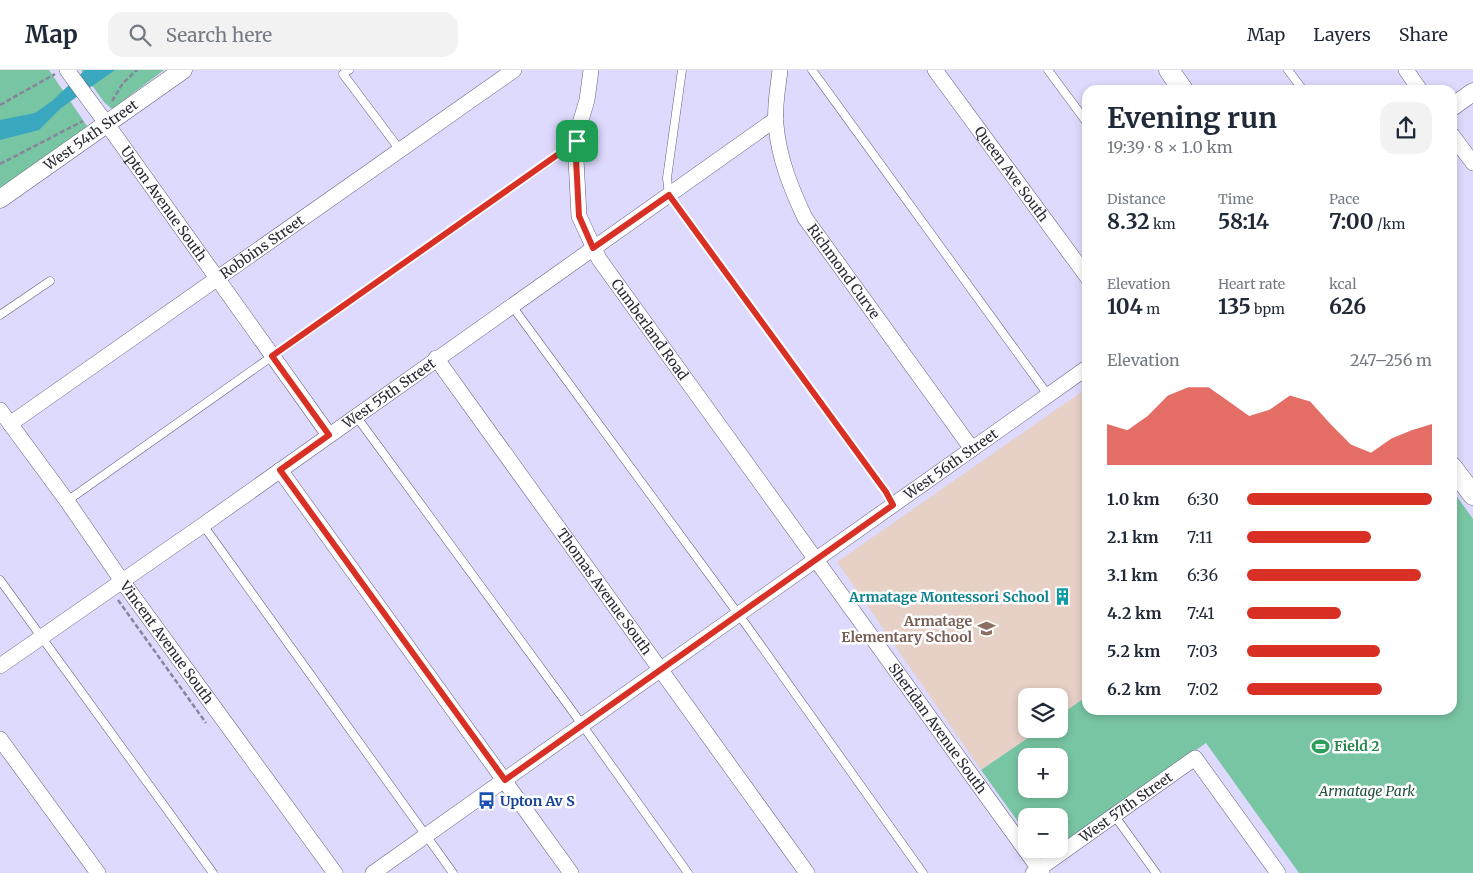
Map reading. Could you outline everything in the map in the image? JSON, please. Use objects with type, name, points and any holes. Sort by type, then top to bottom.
[{"type":"main road","points":[[1169,70],[1180,85]]},
{"type":"main road","points":[[1457,474],[1473,496]]},
{"type":"street","name":"West 54th Street","points":[[0,199],[182,70]]},
{"type":"street","name":"Robbins Street","points":[[10,424],[514,70]]},
{"type":"street","name":"Cumberland Road","points":[[591,70],[587,100],[578,130],[576,159],[579,216],[593,248],[599,259],[816,559]]},
{"type":"street","name":"Richmond Curve","points":[[780,70],[776,119],[780,156],[790,187],[806,218],[972,449]]},
{"type":"street","name":"Queen Ave South","points":[[935,70],[1082,270]]},
{"type":"street","points":[[1406,70],[1416,85]]},
{"type":"street","name":"Upton Avenue South","points":[[63,72],[107,124],[329,435]]},
{"type":"street","points":[[1457,103],[1473,92]]},
{"type":"street","name":"West 55th Street","points":[[0,666],[203,525],[436,358],[776,119]]},
{"type":"street","points":[[1457,142],[1473,163]]},
{"type":"street","name":"Thomas Avenue South","points":[[436,358],[807,873]]},
{"type":"street","name":"West 56th Street","points":[[372,873],[1082,371]]},
{"type":"street","name":"Vincent Avenue South","points":[[0,410],[335,873]]},
{"type":"street","points":[[280,470],[572,873]]},
{"type":"street","name":"Sheridan Avenue South","points":[[816,559],[1038,872]]},
{"type":"street","points":[[0,739],[98,873]]},
{"type":"street","name":"West 57th Street","points":[[1038,872],[1195,758],[1278,873]]},
{"type":"lane","points":[[349,70],[343,74],[400,150]]},
{"type":"lane","points":[[682,70],[667,178],[669,195],[886,492],[893,505]]},
{"type":"lane","points":[[812,70],[1048,394]]},
{"type":"lane","points":[[1048,70],[1082,116]]},
{"type":"lane","points":[[1288,70],[1299,85]]},
{"type":"lane","points":[[67,501],[577,141]]},
{"type":"lane","points":[[0,316],[50,281]]},
{"type":"lane","points":[[512,306],[738,614],[923,873]]},
{"type":"lane","points":[[355,416],[688,873]]},
{"type":"lane","points":[[203,525],[454,873]]},
{"type":"lane","points":[[0,580],[213,873]]},
{"type":"lane","points":[[1114,815],[1156,873]]},
{"type":"path","points":[[112,101],[123,83],[137,70]]},
{"type":"path","points":[[0,105],[63,72]]},
{"type":"path","points":[[0,164],[86,119]]},
{"type":"path","points":[[119,597],[118,601],[206,722]]},
{"type":"shaded area","name":"Armatage Elementary School","points":[[1082,391],[1082,700],[1068,710],[1068,688],[1018,688],[1018,738],[1028,738],[981,770],[837,562]]},
{"type":"green space","points":[[0,70],[49,70],[89,129],[0,192]]},
{"type":"green space","points":[[81,70],[164,70],[112,109],[104,102]]},
{"type":"green space","name":"Armatage Park","points":[[1457,497],[1473,519],[1473,873],[1299,873],[1206,743],[1068,839],[1068,808],[1018,808],[1018,822],[981,770],[1028,738],[1068,738],[1068,710],[1082,700],[1082,715],[1457,715]]},
{"type":"water","points":[[85,70],[115,70],[61,108],[39,130],[0,140],[0,120],[35,113],[52,101]]},
{"type":"place","name":"Armatage Montessori School","points":[[1063,597]]},
{"type":"place","name":"Armatage Elementary School","points":[[986,629]]},
{"type":"place","name":"Field 2","points":[[1320,746]]},
{"type":"place","name":"Upton Av S","points":[[486,801]]},
{"type":"route","points":[[577,141],[579,216],[593,248],[669,195],[675,206],[886,492],[893,505],[505,780],[280,470],[329,435],[272,356],[577,141]]}]
